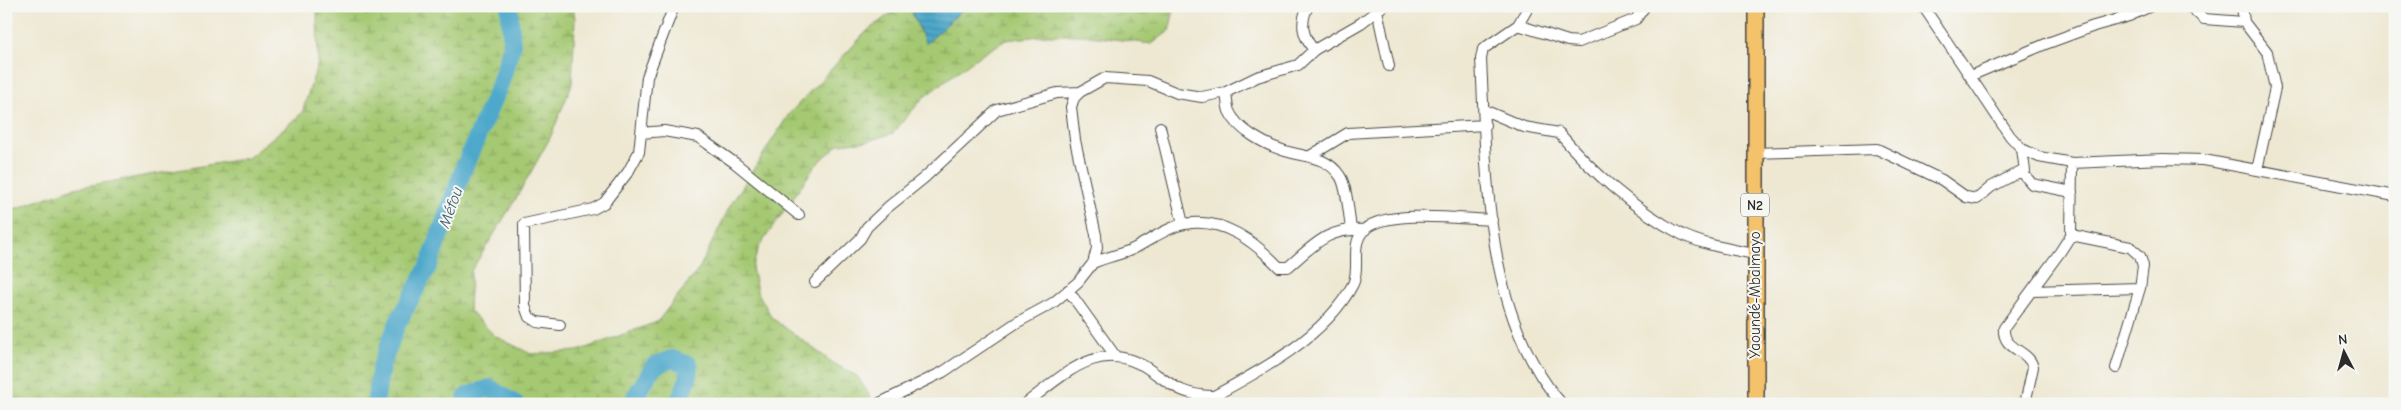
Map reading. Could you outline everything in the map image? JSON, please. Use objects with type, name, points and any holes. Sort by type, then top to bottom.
[{"type":"highway","name":"Yaoundé-Mbalmayo","points":[[1756,6],[1756,404]]},
{"type":"street","points":[[560,325],[537,322],[529,317],[525,306],[524,224],[593,209],[604,203],[628,172],[639,152],[647,77],[674,6]]},
{"type":"street","points":[[1308,6],[1304,15],[1302,31],[1304,39],[1314,50]]},
{"type":"street","points":[[1529,6],[1518,24],[1483,49],[1481,59],[1492,220],[1500,273],[1516,323],[1530,356],[1562,404]]},
{"type":"street","points":[[1518,24],[1568,41],[1579,42],[1636,18],[1645,6]]},
{"type":"street","points":[[1923,6],[2010,136],[2022,149],[2039,157],[2072,163],[2163,159],[2204,160],[2395,196]]},
{"type":"street","points":[[1970,76],[2048,42],[2129,16],[2151,6]]},
{"type":"street","points":[[2186,6],[2192,8],[2204,19],[2244,22]]},
{"type":"street","points":[[2242,6],[2244,22],[2267,52],[2275,88],[2257,170]]},
{"type":"street","points":[[878,404],[943,372],[1016,323],[1053,303],[1078,282],[1093,263],[1097,248],[1096,235],[1075,140],[1071,107],[1074,98],[1080,92],[1105,78],[1148,81],[1176,94],[1202,98],[1226,92],[1257,77],[1298,64],[1314,50],[1361,23],[1380,8],[1389,66]]},
{"type":"street","points":[[815,282],[860,239],[867,227],[888,207],[924,178],[996,110],[1057,93],[1080,92]]},
{"type":"street","points":[[1226,92],[1229,111],[1243,128],[1285,151],[1310,156],[1329,164],[1341,176],[1351,228]]},
{"type":"street","points":[[1484,110],[1524,127],[1559,133],[1579,156],[1611,184],[1643,210],[1681,234],[1717,247],[1755,254]]},
{"type":"street","points":[[1310,156],[1348,133],[1485,125]]},
{"type":"street","points":[[1160,127],[1183,224]]},
{"type":"street","points":[[641,133],[664,131],[698,137],[799,215]]},
{"type":"street","points":[[1755,153],[1877,149],[1942,180],[1966,197],[1977,199],[1991,187],[2021,171],[2025,171],[2022,149]]},
{"type":"street","points":[[2025,404],[2032,376],[2032,362],[2007,344],[2003,336],[2004,328],[2071,235],[2072,163]]},
{"type":"street","points":[[2021,171],[2032,184],[2072,192]]},
{"type":"street","points":[[1199,404],[1258,372],[1292,349],[1328,318],[1353,283],[1356,273],[1355,256],[1358,240],[1365,230],[1382,221],[1402,218],[1492,220]]},
{"type":"street","points":[[1093,263],[1111,254],[1131,250],[1183,224],[1198,223],[1230,230],[1246,237],[1279,267],[1283,268],[1288,267],[1331,233],[1351,228],[1365,230]]},
{"type":"street","points":[[2071,235],[2130,247],[2140,256],[2143,266],[2140,288],[2116,368]]},
{"type":"street","points":[[2032,291],[2140,288]]},
{"type":"street","points":[[1068,290],[1116,357]]},
{"type":"street","points":[[1025,404],[1076,365],[1096,358],[1116,357],[1127,357],[1140,362],[1191,396],[1213,396]]},
{"type":"green space","points":[[317,6],[573,6],[575,19],[572,84],[550,138],[514,202],[471,271],[469,310],[495,336],[531,354],[578,351],[657,322],[699,269],[730,206],[789,114],[866,32],[900,6],[1175,6],[1169,31],[1152,44],[1083,35],[1047,35],[1006,40],[973,60],[924,97],[893,133],[868,141],[839,144],[815,166],[759,247],[752,268],[757,291],[772,318],[833,363],[857,376],[875,404],[6,404],[6,212],[74,188],[248,158],[302,113],[318,63]]},
{"type":"water","points":[[925,6],[960,6],[962,10],[926,44],[912,13]]},
{"type":"waterway","name":"Méfou","points":[[375,404],[381,366],[398,322],[429,265],[465,165],[500,84],[512,45],[509,6]]},
{"type":"waterway","name":"Méfou","points":[[631,404],[654,366],[672,359],[689,365],[688,379],[678,404]]},
{"type":"waterway","name":"Méfou","points":[[464,404],[467,396],[490,388],[515,404]]}]
